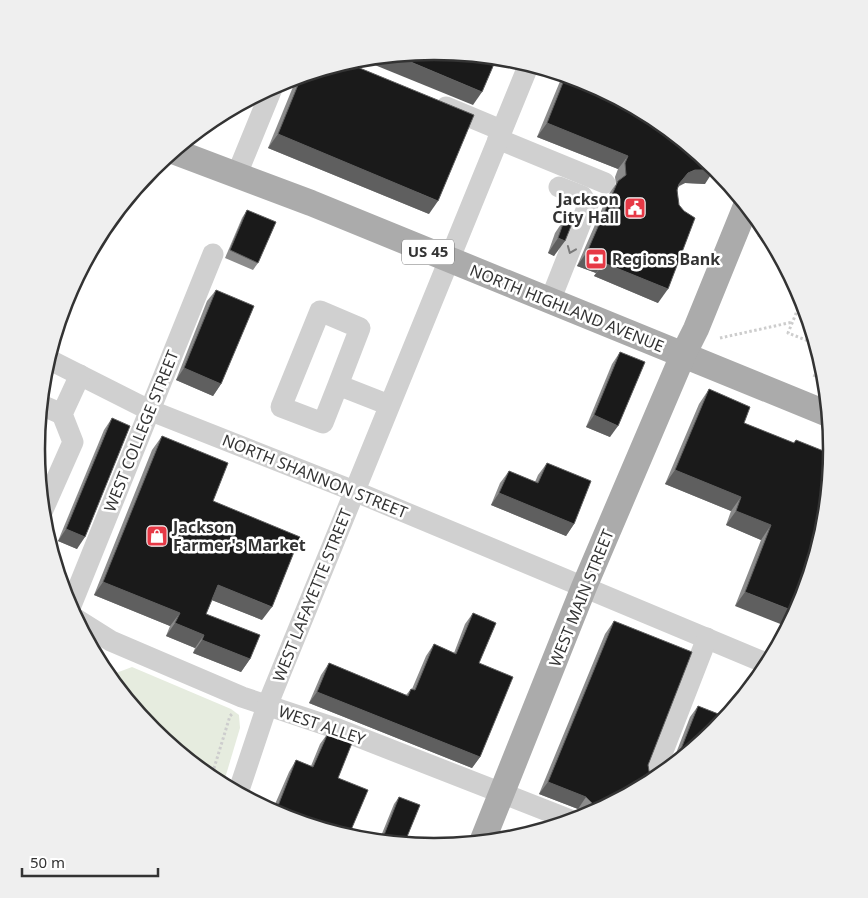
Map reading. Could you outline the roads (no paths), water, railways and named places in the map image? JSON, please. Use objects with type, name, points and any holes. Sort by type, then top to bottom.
[{"type":"main road","name":"NORTH HIGHLAND AVENUE","points":[[181,154],[236,174],[683,355]]},
{"type":"main road","name":"WEST MAIN STREET","points":[[485,835],[584,587],[683,355],[696,329],[743,213]]},
{"type":"main road","name":"US 45","points":[[683,355],[821,411]]},
{"type":"street","name":"WEST LAFAYETTE STREET","points":[[240,787],[267,706],[526,71]]},
{"type":"street","points":[[236,174],[268,97]]},
{"type":"street","points":[[430,101],[605,183]]},
{"type":"street","points":[[550,301],[588,206],[582,196],[559,187]]},
{"type":"street","name":"WEST COLLEGE STREET","points":[[75,597],[213,254]]},
{"type":"street","points":[[320,311],[360,328],[338,385],[323,423],[281,407],[320,311]]},
{"type":"street","name":"NORTH SHANNON STREET","points":[[55,362],[149,410],[354,491],[760,661]]},
{"type":"street","points":[[62,414],[80,375]]},
{"type":"street","points":[[338,385],[389,405]]},
{"type":"street","points":[[47,408],[62,414],[73,442],[48,499]]},
{"type":"street","name":"WEST ALLEY","points":[[88,626],[111,641],[267,706],[338,729],[561,816]]},
{"type":"street","points":[[657,768],[707,638]]},
{"type":"place","name":"Jackson City Hall","points":[[635,208]]},
{"type":"place","name":"Regions Bank","points":[[596,259]]},
{"type":"place","name":"Jackson Farmer's Market","points":[[157,536]]}]
